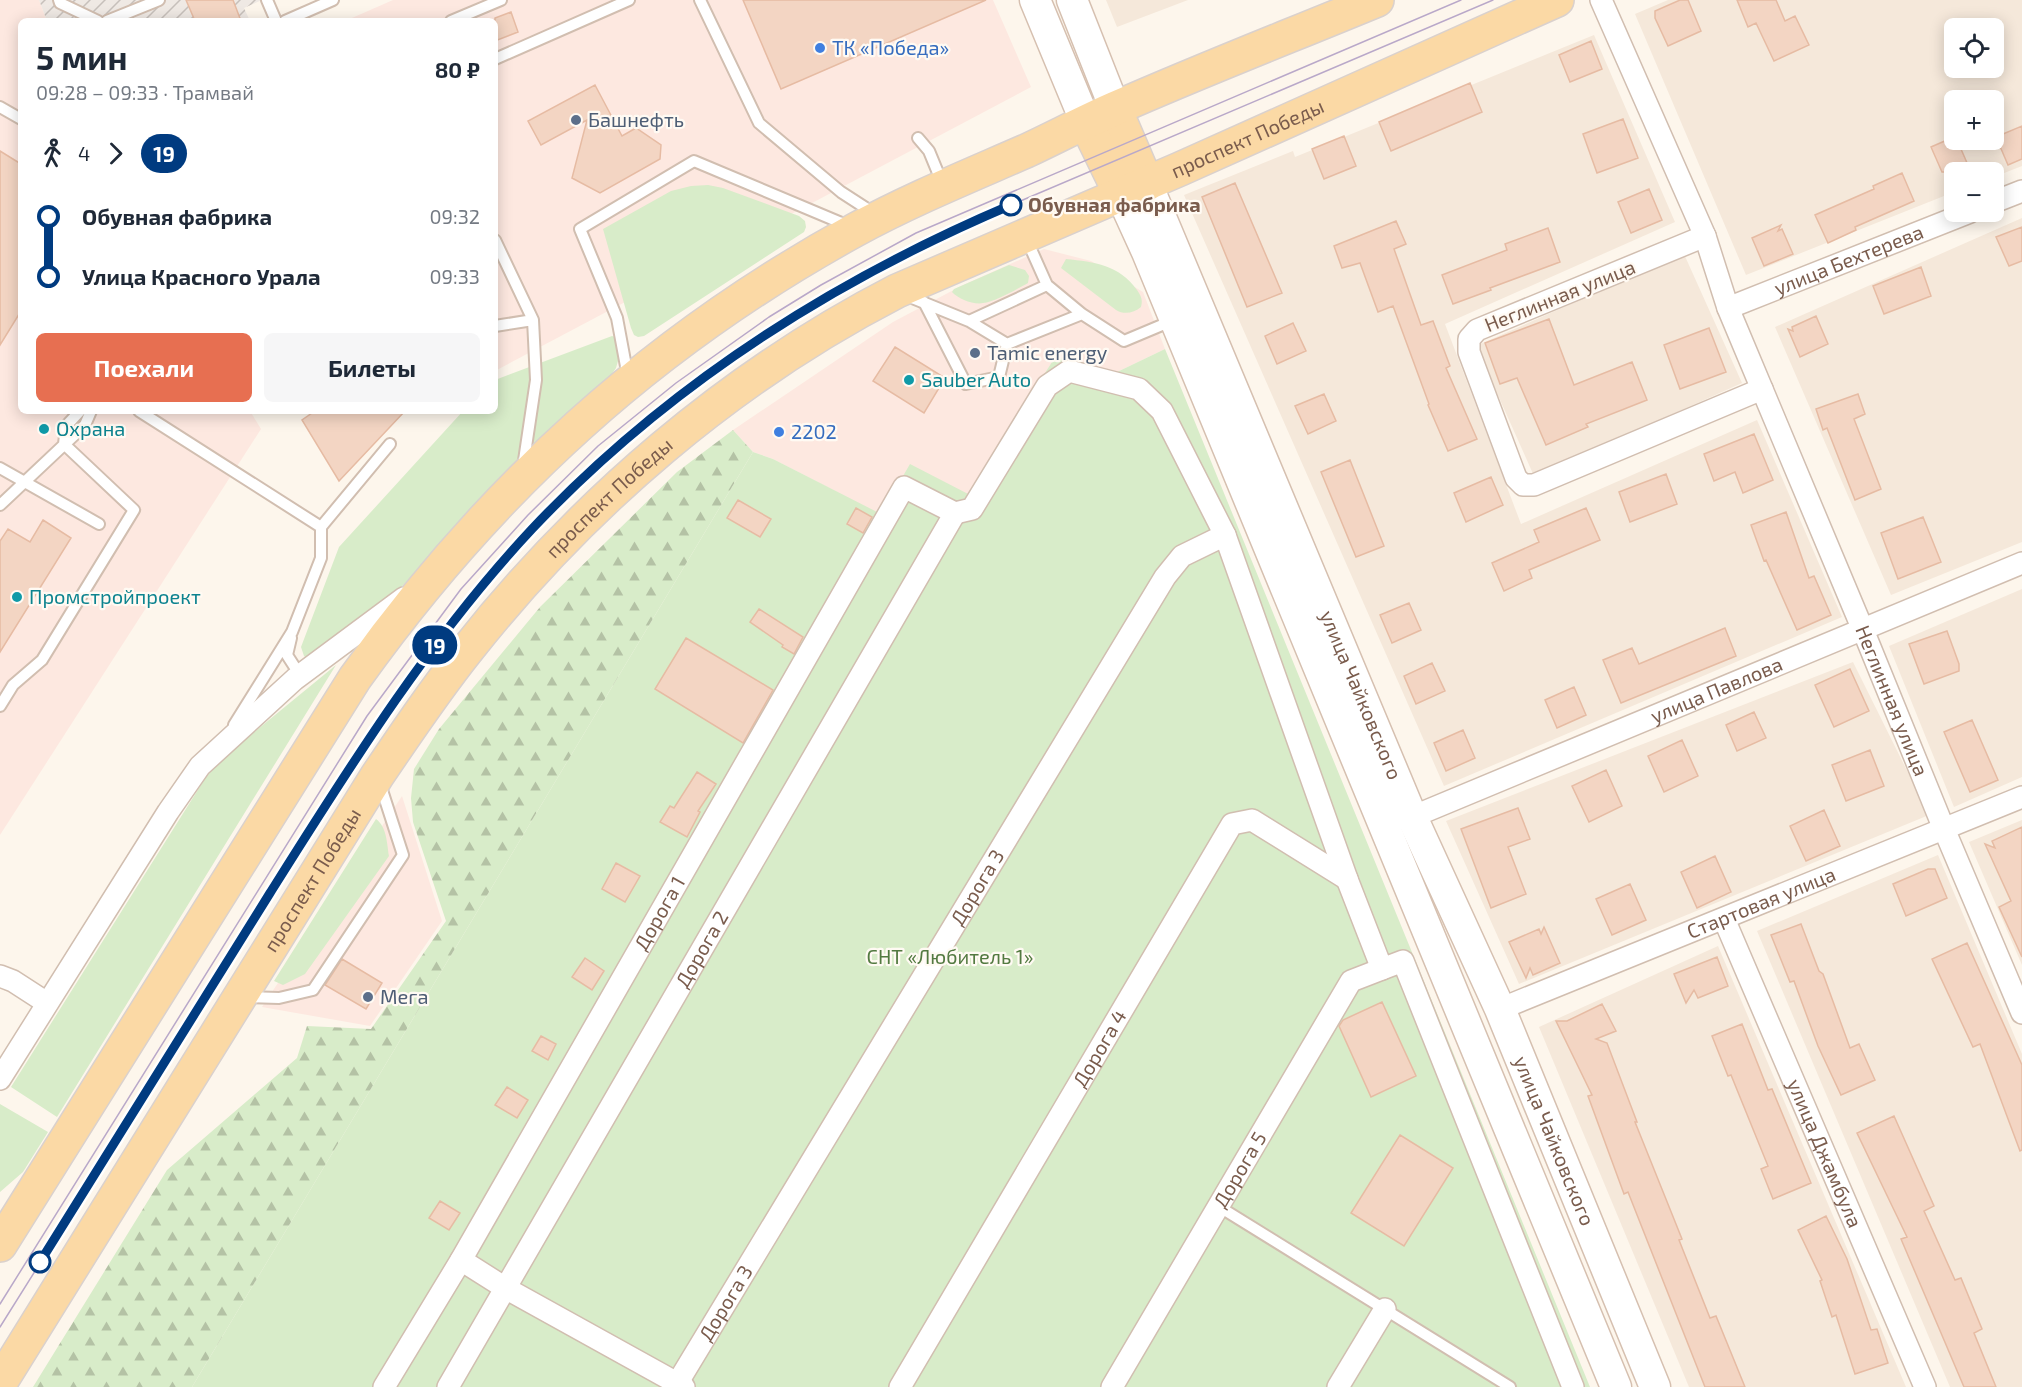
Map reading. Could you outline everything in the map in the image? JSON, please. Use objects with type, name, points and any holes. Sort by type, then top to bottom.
[{"type":"main road","name":"улица Чайковского","points":[[1035,0],[1086,123],[1134,189],[1412,817],[1500,1009],[1654,1387]]},
{"type":"main road","name":"улица Чайковского","points":[[1072,0],[1115,108],[1147,252],[1616,1387]]},
{"type":"main road","points":[[0,1245],[355,678],[392,627],[463,540],[521,478],[570,432],[629,381],[690,334],[750,294],[868,223],[1115,108],[1377,0]]},
{"type":"main road","name":"проспект Победы","points":[[0,1383],[377,776],[431,698],[481,633],[557,546],[616,488],[680,433],[760,373],[813,337],[910,297],[1026,236],[1557,0]]},
{"type":"street","name":"Неглинная улица","points":[[1600,0],[1705,236],[1728,308],[2022,1013]]},
{"type":"street","points":[[2004,198],[2022,191]]},
{"type":"street","name":"улица Бехтерева","points":[[1728,308],[1945,222]]},
{"type":"street","name":"Неглинная улица","points":[[1705,236],[1477,330],[1469,339],[1469,352],[1516,478],[1523,485],[1534,485],[1762,389]]},
{"type":"street","points":[[955,513],[972,509],[1047,386],[1069,372],[1139,389],[1162,411],[1225,535],[1347,879],[1382,969],[1402,961],[1565,1381]]},
{"type":"street","name":"Дорога 1","points":[[384,1387],[461,1260],[904,487],[955,513]]},
{"type":"street","name":"Дорога 2","points":[[448,1387],[955,513]]},
{"type":"street","name":"Дорога 3","points":[[679,1386],[1165,577],[1182,556],[1225,535]]},
{"type":"street","name":"улица Павлова","points":[[1412,817],[2022,563]]},
{"type":"street","points":[[0,1079],[200,766],[295,679],[431,578]]},
{"type":"street","name":"Стартовая улица","points":[[1500,1009],[2022,797]]},
{"type":"street","name":"Дорога 4","points":[[900,1387],[1232,824],[1251,820],[1347,879]]},
{"type":"street","name":"улица Джамбула","points":[[1724,919],[1925,1387]]},
{"type":"street","name":"Дорога 5","points":[[1112,1387],[1351,981],[1382,969]]},
{"type":"street","points":[[0,976],[14,981],[47,1003]]},
{"type":"street","points":[[461,1260],[679,1386]]},
{"type":"street","points":[[1338,1387],[1385,1309]]},
{"type":"lane","points":[[59,0],[60,3],[92,18]]},
{"type":"lane","points":[[114,18],[159,0]]},
{"type":"lane","points":[[267,0],[275,18]]},
{"type":"lane","points":[[292,18],[333,0]]},
{"type":"lane","points":[[458,18],[501,0]]},
{"type":"lane","points":[[498,58],[629,0]]},
{"type":"lane","points":[[700,0],[759,123],[841,192],[868,223]]},
{"type":"lane","points":[[310,10],[314,18]]},
{"type":"lane","points":[[0,107],[18,117]]},
{"type":"lane","points":[[918,138],[929,151],[944,188]]},
{"type":"lane","points":[[629,381],[617,318],[580,229],[694,161],[868,223]]},
{"type":"lane","points":[[1026,236],[1047,285],[1082,314],[1124,341],[1175,320]]},
{"type":"lane","points":[[498,246],[533,320],[536,380],[521,478]]},
{"type":"lane","points":[[969,321],[1047,285]]},
{"type":"lane","points":[[910,297],[969,321],[1007,344]]},
{"type":"lane","points":[[910,297],[966,384],[999,377],[1007,344]]},
{"type":"lane","points":[[1007,344],[1082,314]]},
{"type":"lane","points":[[498,326],[533,320]]},
{"type":"lane","points":[[64,444],[66,426],[77,414]]},
{"type":"lane","points":[[0,505],[85,425],[90,414]]},
{"type":"lane","points":[[144,414],[321,527]]},
{"type":"lane","points":[[0,706],[13,684],[42,660],[135,510],[64,444]]},
{"type":"lane","points":[[295,679],[296,669],[287,656],[292,632],[321,558],[321,527],[390,444]]},
{"type":"lane","points":[[0,468],[99,524]]},
{"type":"lane","points":[[222,746],[292,632]]},
{"type":"lane","points":[[239,997],[279,998],[313,990],[403,855],[377,776]]},
{"type":"lane","points":[[18,1197],[48,1168]]},
{"type":"lane","points":[[1218,1206],[1510,1387]]},
{"type":"shaded area","points":[[0,0],[39,0],[46,18],[18,18],[18,414],[252,414],[261,429],[0,835]]},
{"type":"shaded area","points":[[39,0],[262,0],[244,8],[249,18],[46,18]]},
{"type":"shaded area","points":[[393,0],[993,0],[1031,87],[498,369],[498,18],[352,18]]},
{"type":"shaded area","points":[[1106,0],[1188,0],[1117,27]]},
{"type":"shaded area","points":[[1668,0],[2022,0],[2022,166],[2004,173],[2004,162],[1944,162],[1944,196],[1746,275],[1635,14]]},
{"type":"shaded area","points":[[1594,35],[1675,222],[1445,324],[1521,524],[1757,420],[1842,617],[1444,786],[1184,195],[1293,151],[1295,157]]},
{"type":"shaded area","points":[[2022,218],[2022,542],[1891,595],[1775,327]]},
{"type":"shaded area","points":[[1044,249],[1091,261],[1143,292],[1165,349],[1115,373],[974,497],[881,515],[773,459],[753,452],[733,430],[893,322],[963,285]]},
{"type":"shaded area","points":[[1684,254],[1742,383],[1534,476],[1476,346]]},
{"type":"shaded area","points":[[2022,589],[2022,777],[1954,807],[1889,646]]},
{"type":"shaded area","points":[[1853,662],[1929,815],[1519,984],[1446,821]]},
{"type":"shaded area","points":[[402,796],[442,921],[370,1026],[262,1007]]},
{"type":"shaded area","points":[[2022,820],[2022,965],[1969,842]]},
{"type":"shaded area","points":[[1938,855],[2022,1054],[2022,1387],[1950,1387],[1757,931]]},
{"type":"shaded area","points":[[1718,946],[1906,1387],[1689,1387],[1539,1027]]},
{"type":"green space","points":[[708,185],[723,188],[799,216],[805,221],[804,232],[644,336],[638,337],[634,335],[631,328],[603,229],[671,191]]},
{"type":"green space","points":[[1066,259],[1106,266],[1122,275],[1140,294],[1141,307],[1129,313],[1116,310],[1061,268]]},
{"type":"green space","points":[[1009,265],[1025,270],[1029,276],[1028,283],[1000,298],[983,303],[966,301],[952,292],[954,289]]},
{"type":"green space","points":[[612,336],[624,340],[616,368],[605,384],[506,474],[395,594],[310,661],[304,656],[301,647],[339,547],[460,414],[498,414],[498,379]]},
{"type":"green space","name":"СНТ «Любитель 1»","points":[[1165,349],[1590,1387],[192,1387],[753,452],[773,459],[881,514],[910,464],[974,497],[1003,439],[1052,362],[1066,357],[1115,373]]},
{"type":"green space","points":[[733,430],[753,452],[192,1387],[33,1387],[167,1170],[297,1058],[307,1026],[371,1029],[446,921],[413,822],[411,798],[414,769],[439,729],[540,607],[677,472]]},
{"type":"green space","points":[[336,665],[57,1117],[11,1087],[206,777],[225,756]]},
{"type":"green space","points":[[376,819],[384,831],[389,856],[305,974],[283,985],[274,981]]},
{"type":"green space","points":[[0,1104],[48,1132],[23,1172],[0,1192]]},
{"type":"building","points":[[186,0],[233,0],[240,18],[194,18]]},
{"type":"building","name":"ТК «Победа»","points":[[743,0],[986,0],[781,89]]},
{"type":"building","points":[[1680,0],[1688,0],[1701,31],[1668,46],[1655,18],[1655,11]]},
{"type":"building","points":[[1737,0],[1776,0],[1785,21],[1795,16],[1809,45],[1774,61],[1756,23],[1748,27]]},
{"type":"building","points":[[511,12],[518,32],[498,40],[498,18],[495,18]]},
{"type":"building","points":[[1591,41],[1602,69],[1570,82],[1559,55]]},
{"type":"building","points":[[1470,83],[1482,112],[1391,151],[1379,122]]},
{"type":"building","points":[[595,85],[622,136],[636,128],[661,145],[660,159],[600,193],[572,178],[587,120],[541,145],[528,121]]},
{"type":"building","points":[[1623,119],[1638,158],[1597,173],[1583,134]]},
{"type":"building","points":[[2022,126],[2022,159],[2008,165],[2002,150],[2004,150],[2004,134]]},
{"type":"building","points":[[1344,136],[1356,166],[1324,179],[1312,149]]},
{"type":"building","points":[[1944,141],[1944,150],[1961,150],[1967,162],[1944,162],[1944,172],[1942,172],[1931,147]]},
{"type":"building","points":[[0,151],[18,162],[18,316],[0,345]]},
{"type":"building","points":[[1902,173],[1914,201],[1855,227],[1856,230],[1828,243],[1815,215],[1874,189],[1873,186]]},
{"type":"building","points":[[1235,183],[1282,293],[1247,307],[1202,197]]},
{"type":"building","points":[[1649,189],[1662,220],[1631,233],[1618,202]]},
{"type":"building","points":[[1396,221],[1406,244],[1394,249],[1421,325],[1433,321],[1450,366],[1446,368],[1477,439],[1448,451],[1428,405],[1393,306],[1378,312],[1360,263],[1342,268],[1334,246]]},
{"type":"building","points":[[1781,225],[1778,231],[1782,229],[1793,254],[1764,266],[1752,238]]},
{"type":"building","points":[[2022,227],[2022,261],[2009,266],[1996,237]]},
{"type":"building","points":[[1548,228],[1560,262],[1453,304],[1442,275],[1507,250],[1505,244]]},
{"type":"building","points":[[1921,267],[1931,296],[1884,314],[1873,286]]},
{"type":"building","points":[[1816,316],[1828,344],[1800,357],[1788,329],[1793,331],[1792,327]]},
{"type":"building","points":[[1549,319],[1574,385],[1632,362],[1647,400],[1586,424],[1588,427],[1546,445],[1517,378],[1500,384],[1485,343]]},
{"type":"building","points":[[1293,323],[1306,351],[1277,364],[1265,336]]},
{"type":"building","points":[[1709,328],[1726,372],[1680,389],[1664,345]]},
{"type":"building","name":"Sauber Auto","points":[[895,347],[945,378],[924,413],[873,381]]},
{"type":"building","points":[[1324,394],[1336,421],[1308,434],[1295,406]]},
{"type":"building","points":[[1858,394],[1865,414],[1854,419],[1881,489],[1855,500],[1827,428],[1823,430],[1816,409]]},
{"type":"building","points":[[311,414],[402,414],[339,481],[302,420]]},
{"type":"building","points":[[1754,434],[1773,480],[1743,493],[1735,472],[1714,481],[1704,454]]},
{"type":"building","points":[[1350,460],[1384,546],[1356,557],[1321,472]]},
{"type":"building","points":[[1666,474],[1677,504],[1630,522],[1619,492]]},
{"type":"building","points":[[1491,477],[1503,505],[1466,522],[1454,493]]},
{"type":"building","points":[[738,500],[771,519],[760,537],[727,518]]},
{"type":"building","points":[[856,508],[872,517],[863,533],[847,524]]},
{"type":"building","points":[[1586,508],[1600,540],[1529,570],[1532,578],[1504,591],[1492,563],[1539,542],[1534,530]]},
{"type":"building","points":[[1786,512],[1809,578],[1814,576],[1831,615],[1797,630],[1766,560],[1764,561],[1751,525]]},
{"type":"building","points":[[1923,517],[1941,562],[1898,579],[1881,533]]},
{"type":"building","name":"Промстройпроект","points":[[43,520],[71,538],[0,652],[0,541],[8,529],[30,542]]},
{"type":"building","points":[[1409,603],[1421,630],[1392,643],[1380,615]]},
{"type":"building","points":[[759,609],[803,637],[794,654],[750,622]]},
{"type":"building","points":[[1725,628],[1736,656],[1621,703],[1603,660],[1632,648],[1639,664]]},
{"type":"building","points":[[1947,631],[1959,664],[1959,671],[1924,684],[1909,644]]},
{"type":"building","points":[[686,638],[773,690],[743,743],[655,689]]},
{"type":"building","points":[[1432,663],[1445,691],[1416,704],[1404,676]]},
{"type":"building","points":[[1850,669],[1869,711],[1834,727],[1815,685]]},
{"type":"building","points":[[1574,687],[1586,715],[1557,728],[1545,700]]},
{"type":"building","points":[[1754,712],[1766,738],[1737,751],[1726,725]]},
{"type":"building","points":[[1972,720],[1998,780],[1970,792],[1944,732]]},
{"type":"building","points":[[1463,730],[1475,758],[1446,771],[1434,743]]},
{"type":"building","points":[[1682,740],[1698,776],[1664,792],[1648,756]]},
{"type":"building","points":[[1870,750],[1884,786],[1846,801],[1832,765]]},
{"type":"building","points":[[1606,770],[1622,806],[1589,822],[1572,786]]},
{"type":"building","points":[[697,772],[716,784],[698,811],[700,812],[687,837],[660,822],[670,806],[674,808]]},
{"type":"building","points":[[1518,808],[1530,839],[1508,847],[1526,894],[1491,908],[1461,829]]},
{"type":"building","points":[[1824,810],[1840,846],[1806,861],[1790,826]]},
{"type":"building","points":[[2022,827],[2022,957],[1999,907],[2011,901],[1985,844],[1995,848],[1992,841]]},
{"type":"building","points":[[1715,856],[1731,892],[1697,908],[1681,872]]},
{"type":"building","points":[[616,863],[640,876],[625,902],[602,889]]},
{"type":"building","points":[[1928,869],[1935,869],[1947,898],[1906,916],[1893,884]]},
{"type":"building","points":[[1630,884],[1646,920],[1612,935],[1596,899]]},
{"type":"building","points":[[1801,924],[1819,971],[1823,974],[1850,1048],[1859,1044],[1875,1080],[1841,1095],[1818,1046],[1794,981],[1790,982],[1771,935]]},
{"type":"building","points":[[1544,927],[1560,963],[1533,975],[1530,968],[1526,978],[1509,942],[1539,929],[1541,934]]},
{"type":"building","points":[[1967,943],[2022,1065],[2022,1150],[2020,1151],[1980,1044],[1973,1047],[1932,959]]},
{"type":"building","points":[[1717,957],[1728,986],[1698,998],[1694,990],[1686,1003],[1674,974]]},
{"type":"building","points":[[585,958],[604,971],[592,990],[572,977]]},
{"type":"building","points":[[342,959],[382,983],[366,1009],[325,985]]},
{"type":"building","points":[[1382,1002],[1416,1076],[1371,1097],[1339,1026],[1343,1020]]},
{"type":"building","points":[[1602,1004],[1616,1031],[1596,1039],[1607,1043],[1710,1318],[1716,1316],[1745,1387],[1705,1387],[1628,1192],[1624,1194],[1588,1096],[1592,1095],[1556,1021],[1567,1021]]},
{"type":"building","points":[[1742,1024],[1768,1090],[1772,1089],[1811,1183],[1773,1199],[1761,1169],[1768,1166],[1731,1075],[1728,1076],[1712,1036]]},
{"type":"building","points":[[541,1036],[556,1044],[548,1060],[532,1051]]},
{"type":"building","points":[[507,1087],[528,1100],[517,1118],[495,1105]]},
{"type":"building","points":[[1894,1116],[1934,1206],[1924,1211],[1955,1280],[1961,1278],[1982,1329],[1974,1333],[1996,1387],[1964,1387],[1901,1239],[1907,1237],[1857,1133]]},
{"type":"building","points":[[1400,1135],[1453,1168],[1404,1246],[1351,1213]]},
{"type":"building","points":[[440,1201],[460,1213],[449,1230],[429,1218]]},
{"type":"building","points":[[1826,1216],[1847,1259],[1871,1330],[1877,1329],[1888,1363],[1855,1374],[1836,1315],[1832,1317],[1820,1281],[1822,1280],[1798,1230]]},
{"type":"tram line","points":[[0,1304],[367,716],[461,589],[528,515],[598,446],[676,383],[769,317],[821,285],[916,233],[1461,0]]},
{"type":"tram line","points":[[0,1327],[378,724],[469,601],[534,527],[604,460],[678,397],[767,333],[911,250],[1011,205],[1493,0]]},
{"type":"tram line","name":"19","points":[[40,1262],[378,724],[469,600],[534,527],[604,460],[678,397],[767,333],[850,283],[911,250],[1011,205]]},
{"type":"place","name":"ТК «Победа»","points":[[820,48]]},
{"type":"place","name":"Башнефть","points":[[576,120]]},
{"type":"place","name":"Обувная фабрика","points":[[1011,205]]},
{"type":"place","name":"Tamic energy","points":[[975,353]]},
{"type":"place","name":"Sauber Auto","points":[[909,380]]},
{"type":"place","name":"Охрана","points":[[44,429]]},
{"type":"place","name":"2202","points":[[779,432]]},
{"type":"place","name":"Промстройпроект","points":[[17,597]]},
{"type":"place","name":"Мега","points":[[368,997]]}]
